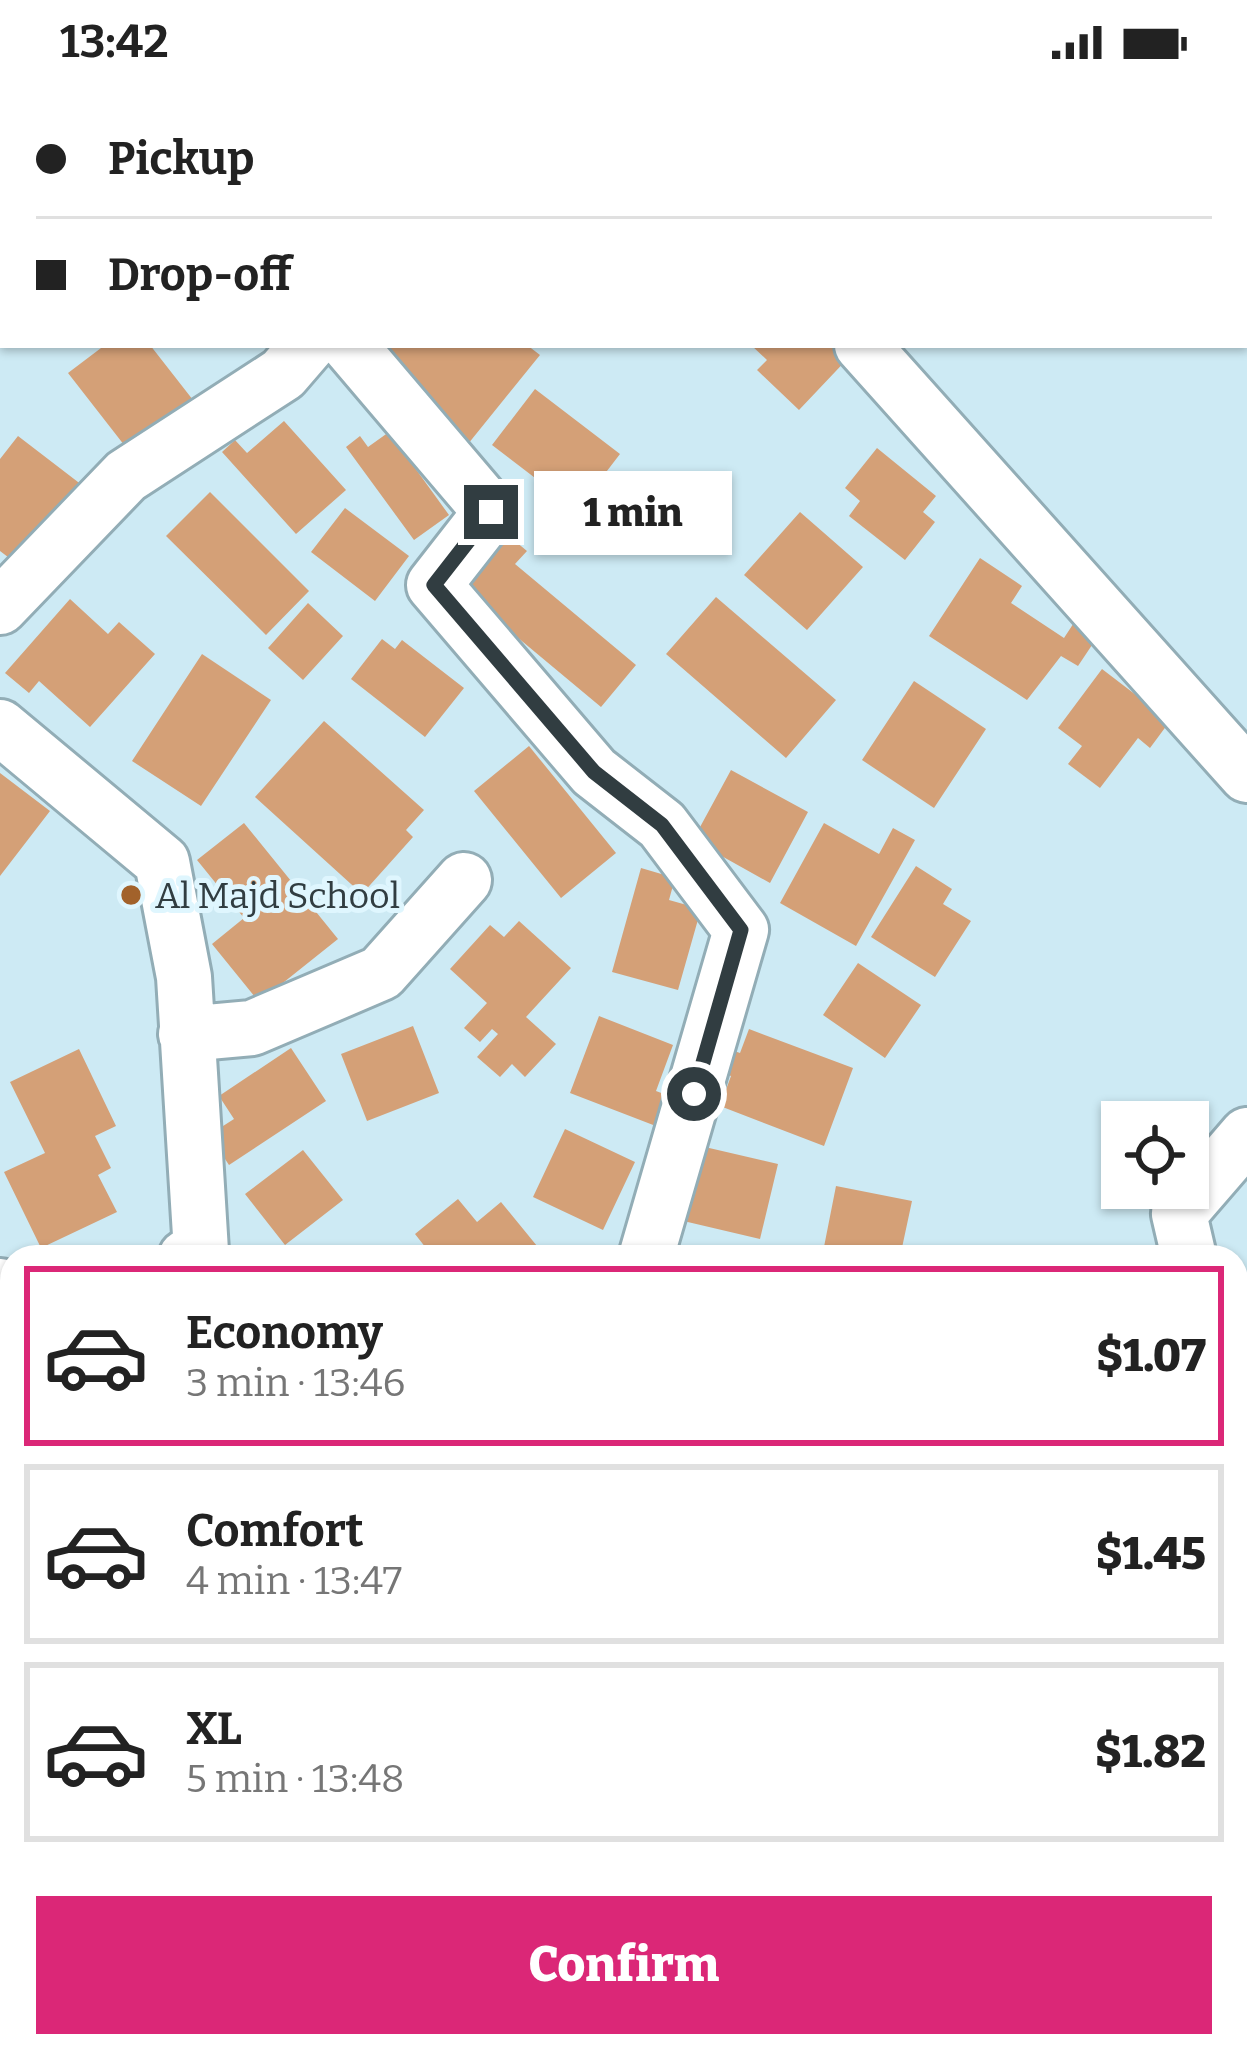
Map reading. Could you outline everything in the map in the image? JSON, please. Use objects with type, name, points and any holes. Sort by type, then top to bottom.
[{"type":"street","points":[[0,608],[126,476],[283,374],[305,348]]},
{"type":"street","points":[[352,348],[491,512],[434,585],[594,772],[662,825],[741,930],[649,1245]]},
{"type":"street","points":[[865,348],[1247,775]]},
{"type":"street","points":[[0,727],[162,862],[184,977],[197,1245]]},
{"type":"street","points":[[186,1034],[252,1028],[381,973],[464,880]]},
{"type":"street","points":[[1186,1245],[1180,1214],[1247,1135]]},
{"type":"building","points":[[101,348],[152,348],[193,400],[128,450],[68,373]]},
{"type":"building","points":[[380,348],[531,348],[540,355],[468,444]]},
{"type":"building","points":[[754,348],[848,348],[853,353],[799,410],[757,370],[767,360]]},
{"type":"building","points":[[535,389],[620,454],[577,510],[492,445]]},
{"type":"building","points":[[284,421],[346,490],[296,534],[222,452],[235,440],[247,453]]},
{"type":"building","points":[[389,432],[449,515],[414,540],[346,447],[360,436],[368,447]]},
{"type":"building","points":[[18,436],[91,492],[29,573],[0,551],[0,459]]},
{"type":"building","points":[[877,448],[936,496],[923,512],[935,522],[905,560],[849,516],[860,501],[845,488]]},
{"type":"building","points":[[210,492],[309,591],[266,635],[166,536]]},
{"type":"building","points":[[345,508],[409,556],[375,601],[311,552]]},
{"type":"building","points":[[800,512],[863,567],[807,630],[744,575]]},
{"type":"building","points":[[497,526],[527,551],[515,564],[636,665],[601,707],[451,582]]},
{"type":"building","points":[[980,558],[1022,586],[1011,603],[1064,638],[1081,612],[1104,627],[1078,666],[1061,656],[1027,700],[929,636]]},
{"type":"building","points":[[716,597],[836,700],[786,758],[666,654]]},
{"type":"building","points":[[70,599],[108,634],[119,622],[155,654],[90,727],[39,681],[29,693],[5,673]]},
{"type":"building","points":[[308,603],[343,636],[303,680],[268,648]]},
{"type":"building","points":[[382,639],[395,649],[402,640],[464,688],[425,737],[351,679]]},
{"type":"building","points":[[202,654],[271,700],[201,806],[132,761]]},
{"type":"building","points":[[1102,669],[1170,721],[1150,748],[1138,738],[1100,788],[1068,764],[1082,746],[1058,728]]},
{"type":"building","points":[[914,681],[986,729],[934,808],[862,760]]},
{"type":"building","points":[[324,721],[424,810],[406,830],[413,837],[362,894],[255,797]]},
{"type":"building","points":[[529,746],[616,853],[561,898],[474,791]]},
{"type":"building","points":[[731,770],[808,812],[770,883],[693,840]]},
{"type":"building","points":[[0,773],[50,811],[0,876]]},
{"type":"building","points":[[244,823],[338,939],[259,1002],[212,944],[244,918],[197,860]]},
{"type":"building","points":[[824,823],[879,854],[893,828],[915,840],[856,946],[780,903]]},
{"type":"building","points":[[916,866],[952,889],[943,904],[971,921],[935,977],[871,937]]},
{"type":"building","points":[[641,868],[675,878],[669,900],[701,909],[678,990],[612,972]]},
{"type":"building","points":[[519,921],[571,968],[526,1017],[556,1044],[525,1077],[512,1064],[500,1077],[477,1057],[498,1034],[492,1029],[480,1042],[464,1028],[487,1003],[450,969],[490,925],[504,937]]},
{"type":"building","points":[[858,963],[921,1005],[885,1058],[823,1015]]},
{"type":"building","points":[[599,1016],[673,1045],[656,1091],[672,1097],[661,1128],[570,1093]]},
{"type":"building","points":[[413,1026],[439,1093],[367,1121],[341,1054]]},
{"type":"building","points":[[749,1029],[853,1068],[824,1146],[720,1106],[731,1076],[709,1067],[717,1045],[740,1053]]},
{"type":"building","points":[[291,1048],[326,1101],[229,1165],[209,1135],[234,1119],[219,1096]]},
{"type":"building","points":[[79,1049],[116,1126],[95,1136],[111,1168],[98,1175],[117,1212],[40,1245],[4,1172],[45,1153],[10,1082]]},
{"type":"building","points":[[565,1129],[635,1162],[603,1230],[533,1197]]},
{"type":"building","points":[[692,1144],[778,1164],[760,1239],[675,1219]]},
{"type":"building","points":[[303,1150],[343,1200],[285,1245],[245,1194]]},
{"type":"building","points":[[836,1186],[912,1201],[903,1245],[824,1245]]},
{"type":"building","points":[[458,1199],[477,1222],[501,1202],[536,1245],[424,1245],[415,1234]]},
{"type":"place","name":"Al Majd School","points":[[131,895]]},
{"type":"route","points":[[491,512],[434,585],[594,772],[662,825],[741,930],[694,1094]]}]
